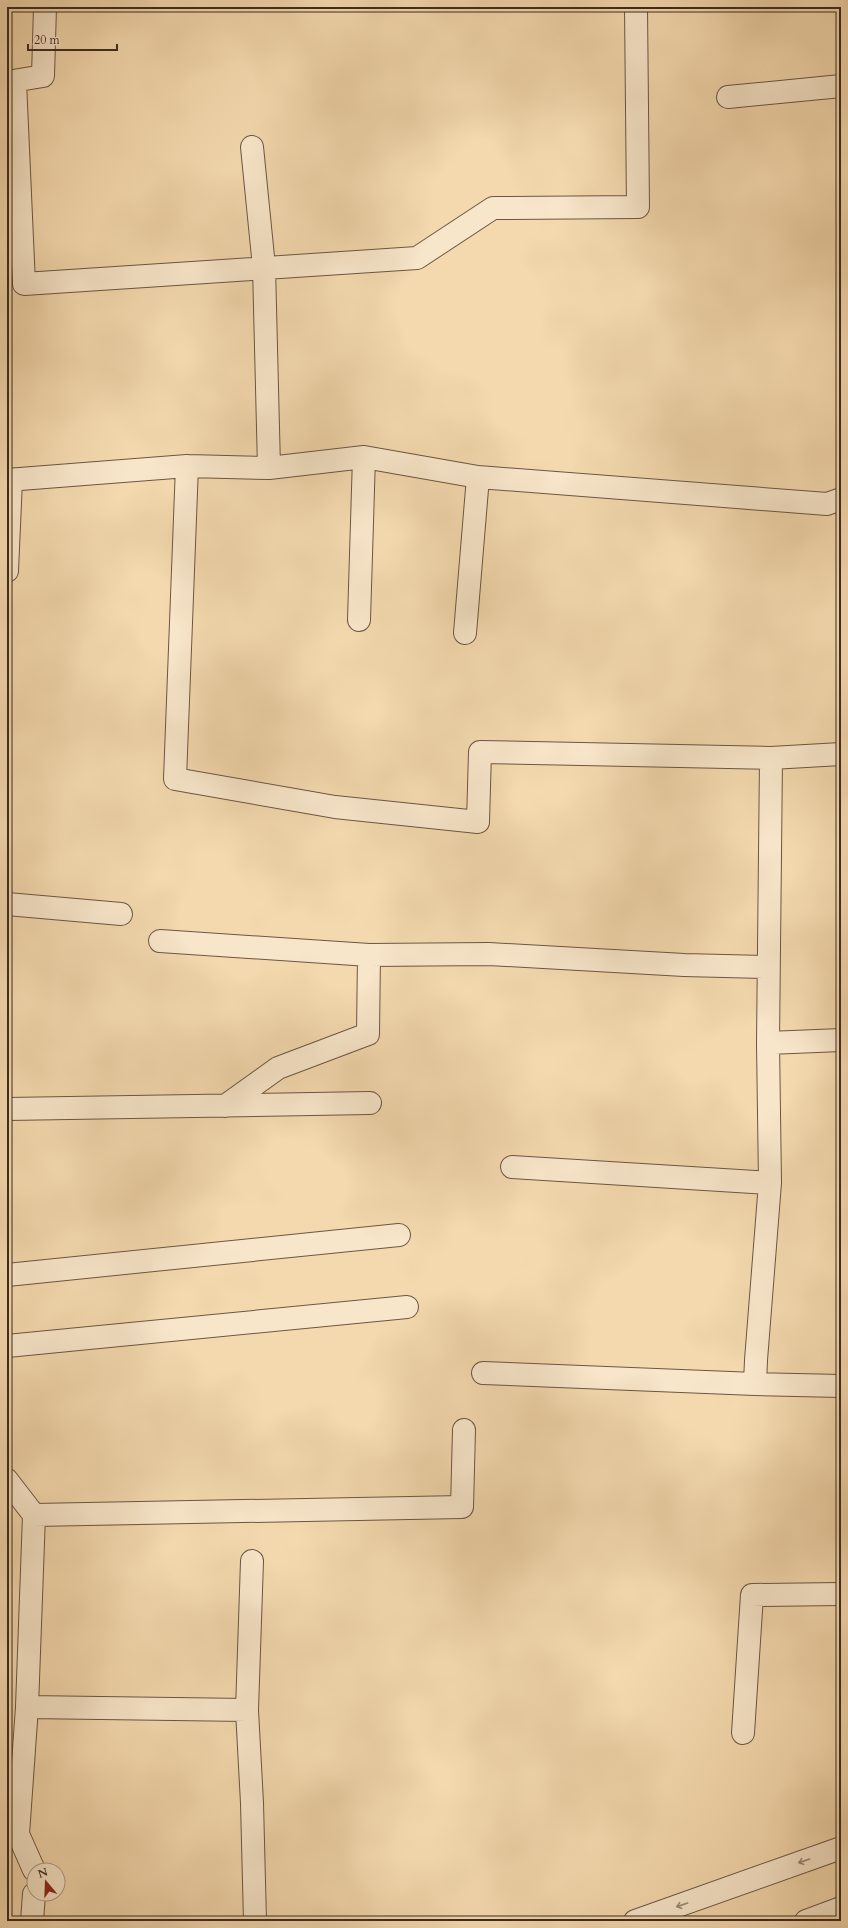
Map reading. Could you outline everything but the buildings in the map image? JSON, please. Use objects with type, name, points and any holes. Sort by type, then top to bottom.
[{"type":"street","points":[[45,7],[43,76],[11,82],[24,284],[417,258],[493,208],[638,207],[636,7]]},
{"type":"street","points":[[728,97],[841,86]]},
{"type":"street","points":[[252,147],[264,267],[269,468]]},
{"type":"street","points":[[359,620],[364,457]]},
{"type":"street","points":[[7,571],[9,480],[187,466],[269,468],[364,457],[478,476],[827,504],[841,499]]},
{"type":"street","points":[[187,466],[175,780],[335,807],[478,822],[480,752],[771,758],[841,754]]},
{"type":"street","points":[[465,632],[478,476]]},
{"type":"street","points":[[755,1384],[770,1183],[768,967],[771,758]]},
{"type":"street","points":[[7,904],[121,914]]},
{"type":"street","points":[[160,941],[369,955],[489,954],[684,965],[768,967]]},
{"type":"street","points":[[225,1106],[278,1068],[368,1034],[369,955]]},
{"type":"street","points":[[768,1043],[841,1040]]},
{"type":"street","points":[[7,1109],[370,1103]]},
{"type":"street","points":[[512,1167],[770,1183]]},
{"type":"street","points":[[7,1275],[399,1235]]},
{"type":"street","points":[[7,1346],[407,1307]]},
{"type":"street","points":[[483,1373],[841,1386]]},
{"type":"street","points":[[34,1515],[462,1507],[464,1430]]},
{"type":"street","points":[[7,1480],[34,1515],[27,1707],[13,1832],[30,1862]]},
{"type":"street","points":[[252,1561],[247,1710],[252,1803],[255,1921]]},
{"type":"street","points":[[743,1733],[752,1595],[841,1594]]},
{"type":"street","points":[[27,1707],[247,1710]]},
{"type":"street","points":[[636,1921],[841,1848]]},
{"type":"street","points":[[32,1921],[33,1902]]},
{"type":"street","points":[[806,1921],[841,1908]]}]
